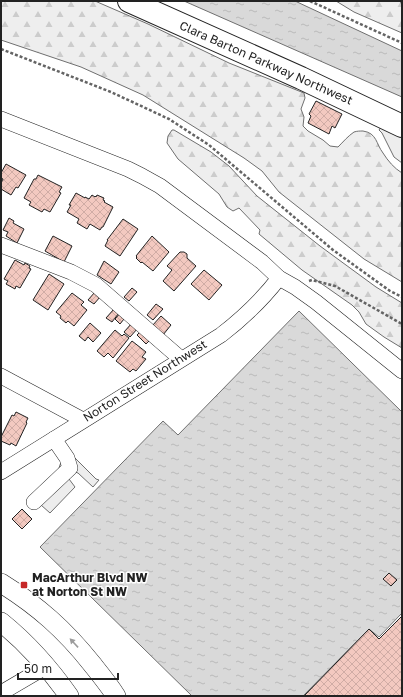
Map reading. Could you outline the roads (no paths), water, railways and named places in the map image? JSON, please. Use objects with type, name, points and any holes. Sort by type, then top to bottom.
[{"type":"highway","name":"Clara Barton Parkway Northwest","points":[[129,1],[301,78],[402,126]]},
{"type":"main road","points":[[1,582],[32,604],[55,623],[76,644],[116,696]]},
{"type":"main road","points":[[1,622],[47,666],[69,696]]},
{"type":"street","points":[[1,119],[128,169],[163,188],[249,253],[279,278],[295,287],[311,299],[402,371]]},
{"type":"street","points":[[1,245],[71,272],[96,285],[181,359]]},
{"type":"street","name":"Norton Street Northwest","points":[[1,472],[221,335],[260,301],[279,278]]},
{"type":"street","points":[[1,376],[83,420]]},
{"type":"street","points":[[34,502],[70,468],[67,458],[54,439]]},
{"type":"street","points":[[1,693],[47,666]]},
{"type":"water","points":[[184,1],[295,1],[402,51],[402,97]]},
{"type":"water","points":[[299,311],[402,412],[402,613],[379,637],[369,629],[303,696],[192,696],[40,547],[163,421],[178,435]]},
{"type":"place","name":"MacArthur Blvd NW at Norton St NW","points":[[24,585]]}]
